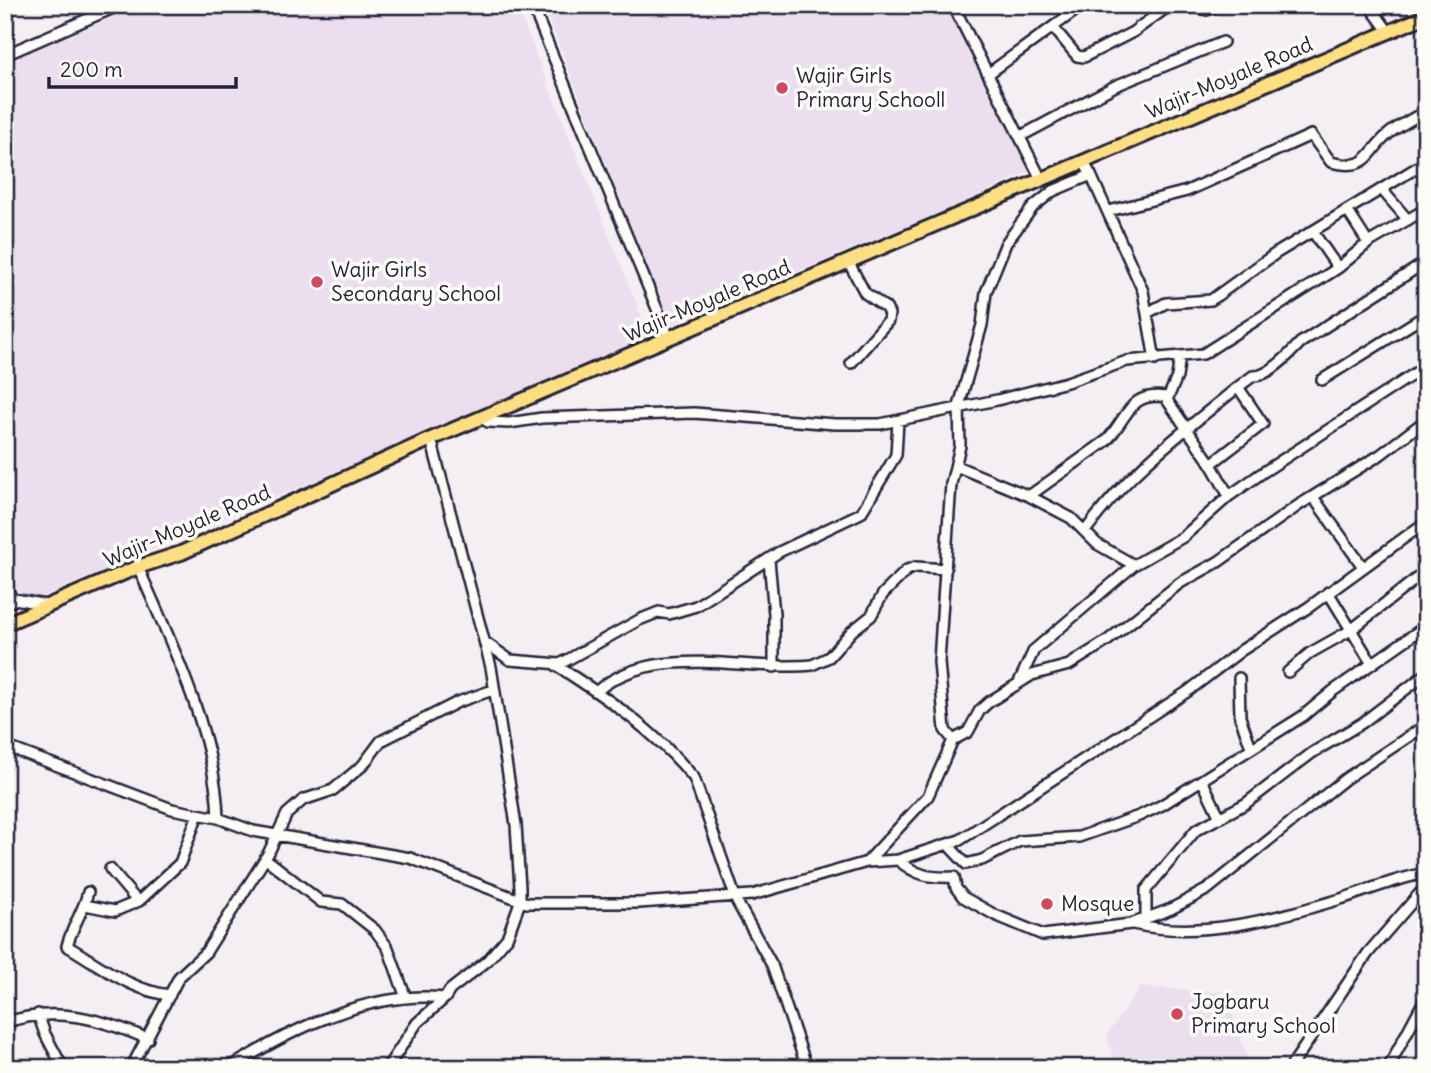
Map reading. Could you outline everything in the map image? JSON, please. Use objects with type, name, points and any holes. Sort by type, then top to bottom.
[{"type":"main road","name":"Wajir-Moyale Road","points":[[5,624],[138,567],[181,553],[431,439],[1426,16]]},
{"type":"street","points":[[5,55],[120,5]]},
{"type":"street","points":[[532,5],[669,338]]},
{"type":"street","points":[[953,5],[1041,179]]},
{"type":"street","points":[[988,75],[1083,5]]},
{"type":"street","points":[[1053,27],[1077,56],[1084,57],[1133,32],[1166,8],[1178,5]]},
{"type":"street","points":[[1187,5],[1207,10],[1221,5]]},
{"type":"street","points":[[1369,5],[1388,31]]},
{"type":"street","points":[[1021,136],[1115,86],[1223,42]]},
{"type":"street","points":[[1109,211],[1186,191],[1311,135],[1331,162],[1359,164],[1368,159],[1390,133],[1426,111]]},
{"type":"street","points":[[1083,161],[1109,211],[1149,312],[1154,360]]},
{"type":"street","points":[[1149,312],[1166,303],[1211,300],[1347,210],[1383,191],[1426,162]]},
{"type":"street","points":[[953,740],[945,730],[939,662],[951,484],[956,466],[959,406],[982,325],[986,292],[1006,243],[1033,207],[1053,191],[1091,175]]},
{"type":"street","points":[[1383,191],[1408,220]]},
{"type":"street","points":[[481,418],[488,422],[509,423],[542,418],[694,413],[835,424],[898,421],[1067,382],[1127,361],[1203,354],[1338,268],[1368,243],[1426,209]]},
{"type":"street","points":[[1347,210],[1368,243]]},
{"type":"street","points":[[1313,232],[1338,268]]},
{"type":"street","points":[[1086,530],[1111,495],[1186,428],[1238,387],[1253,376],[1261,376],[1307,338],[1426,262]]},
{"type":"street","points":[[849,263],[865,293],[886,308],[889,314],[888,321],[851,363]]},
{"type":"street","points":[[1322,380],[1426,315]]},
{"type":"street","points":[[1166,397],[1177,377],[1180,356]]},
{"type":"street","points":[[1019,682],[1034,650],[1052,638],[1134,565],[1183,537],[1229,496],[1321,437],[1348,414],[1426,366]]},
{"type":"street","points":[[1211,464],[1263,424],[1238,387]]},
{"type":"street","points":[[1029,495],[1106,441],[1117,430],[1127,411],[1140,398],[1152,395],[1166,397],[1229,496]]},
{"type":"street","points":[[554,664],[565,662],[649,616],[696,606],[825,528],[854,519],[862,513],[896,455],[898,421]]},
{"type":"street","points":[[867,862],[928,796],[953,740],[968,732],[980,710],[989,702],[1019,682],[1069,664],[1107,641],[1180,583],[1218,562],[1380,455],[1426,421]]},
{"type":"street","points":[[387,1068],[417,1023],[445,998],[450,990],[487,961],[507,938],[520,902],[516,825],[485,643],[431,439]]},
{"type":"street","points":[[956,466],[1029,495],[1086,530],[1097,544],[1134,565]]},
{"type":"street","points":[[1313,497],[1363,567]]},
{"type":"street","points":[[5,746],[172,809],[218,818],[253,831],[410,858],[520,902],[639,903],[737,896],[776,889],[867,862],[898,860],[950,846],[1187,692],[1242,650],[1426,522]]},
{"type":"street","points":[[769,560],[774,614],[774,667]]},
{"type":"street","points":[[138,567],[208,749],[218,793],[218,818]]},
{"type":"street","points":[[597,691],[628,670],[667,664],[774,667],[812,665],[830,657],[852,631],[871,615],[883,594],[901,575],[916,567],[946,569]]},
{"type":"street","points":[[1288,672],[1310,653],[1351,630],[1426,571]]},
{"type":"street","points":[[5,585],[9,599],[48,606]]},
{"type":"street","points":[[1328,592],[1372,664]]},
{"type":"street","points":[[898,860],[914,873],[931,878],[954,877],[966,864],[982,860],[1020,841],[1079,836],[1122,823],[1162,805],[1303,716],[1426,626]]},
{"type":"street","points":[[485,643],[510,660],[539,660],[554,664],[597,691],[680,761],[694,778],[739,905],[772,965],[807,1068]]},
{"type":"street","points":[[1146,919],[1144,896],[1148,886],[1196,830],[1245,804],[1312,753],[1362,723],[1426,674]]},
{"type":"street","points":[[1240,678],[1240,717],[1251,747]]},
{"type":"street","points":[[131,1068],[179,977],[206,952],[265,858],[287,814],[303,800],[333,790],[363,765],[376,744],[458,702],[493,690]]},
{"type":"street","points":[[954,877],[956,888],[962,897],[995,915],[1043,935],[1132,924],[1208,889],[1345,779],[1426,725]]},
{"type":"street","points":[[1202,780],[1220,818]]},
{"type":"street","points":[[85,905],[115,911],[137,901],[180,863],[198,814]]},
{"type":"street","points":[[950,846],[966,864]]},
{"type":"street","points":[[265,858],[321,902],[342,904],[375,930],[388,948],[406,998]]},
{"type":"street","points":[[110,869],[137,901]]},
{"type":"street","points":[[1132,924],[1165,931],[1204,930],[1276,916],[1426,873]]},
{"type":"street","points":[[1290,1068],[1368,953],[1426,886]]},
{"type":"street","points":[[88,892],[83,914],[72,928],[67,946],[130,984],[156,994],[170,995]]},
{"type":"street","points":[[1388,1068],[1426,997]]},
{"type":"street","points":[[229,1068],[290,1034],[326,1019],[385,1001],[445,998]]},
{"type":"street","points":[[5,1023],[38,1014],[86,1018],[107,1026],[116,1025],[148,1039]]},
{"type":"street","points":[[38,1014],[63,1068]]},
{"type":"shaded area","name":"Wajir Girls Secondary School","points":[[143,5],[516,5],[650,337],[44,596],[19,599],[5,566],[5,62]]},
{"type":"shaded area","name":"Wajir Girls Primary Schooll","points":[[543,5],[946,5],[1031,170],[971,199],[670,325]]},
{"type":"shaded area","name":"Jogbaru Primary School","points":[[1141,987],[1225,993],[1251,1068],[1116,1068],[1107,1035]]},
{"type":"place","name":"Wajir Girls Primary Schooll","points":[[782,88]]},
{"type":"place","name":"Wajir Girls Secondary School","points":[[317,282]]},
{"type":"place","name":"Mosque","points":[[1047,904]]},
{"type":"place","name":"Jogbaru Primary School","points":[[1177,1014]]}]
